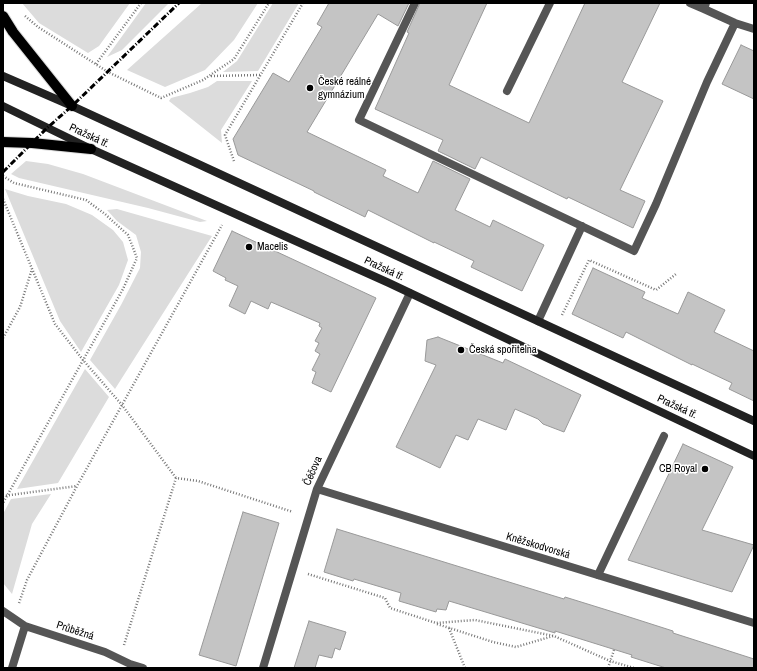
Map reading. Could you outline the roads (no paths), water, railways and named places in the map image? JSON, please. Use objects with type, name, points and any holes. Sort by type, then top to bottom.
[{"type":"main road","points":[[3,16],[13,32],[72,106]]},
{"type":"main road","points":[[3,142],[32,143],[91,149]]},
{"type":"street","points":[[415,3],[359,120],[634,251],[656,204],[707,82],[735,23]]},
{"type":"street","points":[[507,92],[550,3]]},
{"type":"street","points":[[690,3],[705,6],[735,23],[754,29]]},
{"type":"street","name":"Pražská tř.","points":[[3,76],[72,106],[754,421]]},
{"type":"street","name":"Pražská tř.","points":[[3,106],[91,149],[410,293],[754,456]]},
{"type":"street","points":[[538,321],[582,226]]},
{"type":"street","name":"Čéčova","points":[[263,668],[317,489],[410,293]]},
{"type":"street","points":[[598,575],[664,436]]},
{"type":"street","name":"Kněžskodvorská","points":[[317,489],[754,623]]},
{"type":"street","name":"Průběžná","points":[[3,611],[24,626],[105,652],[143,668]]},
{"type":"street","points":[[12,668],[24,626]]},
{"type":"railway","points":[[3,172],[47,128],[72,106],[179,3]]},
{"type":"place","name":"České reálné gymnázium","points":[[310,88]]},
{"type":"place","name":"Macelis","points":[[249,247]]},
{"type":"place","name":"Česká spořitelna","points":[[461,350]]},
{"type":"place","name":"CB Royal","points":[[705,469]]}]
